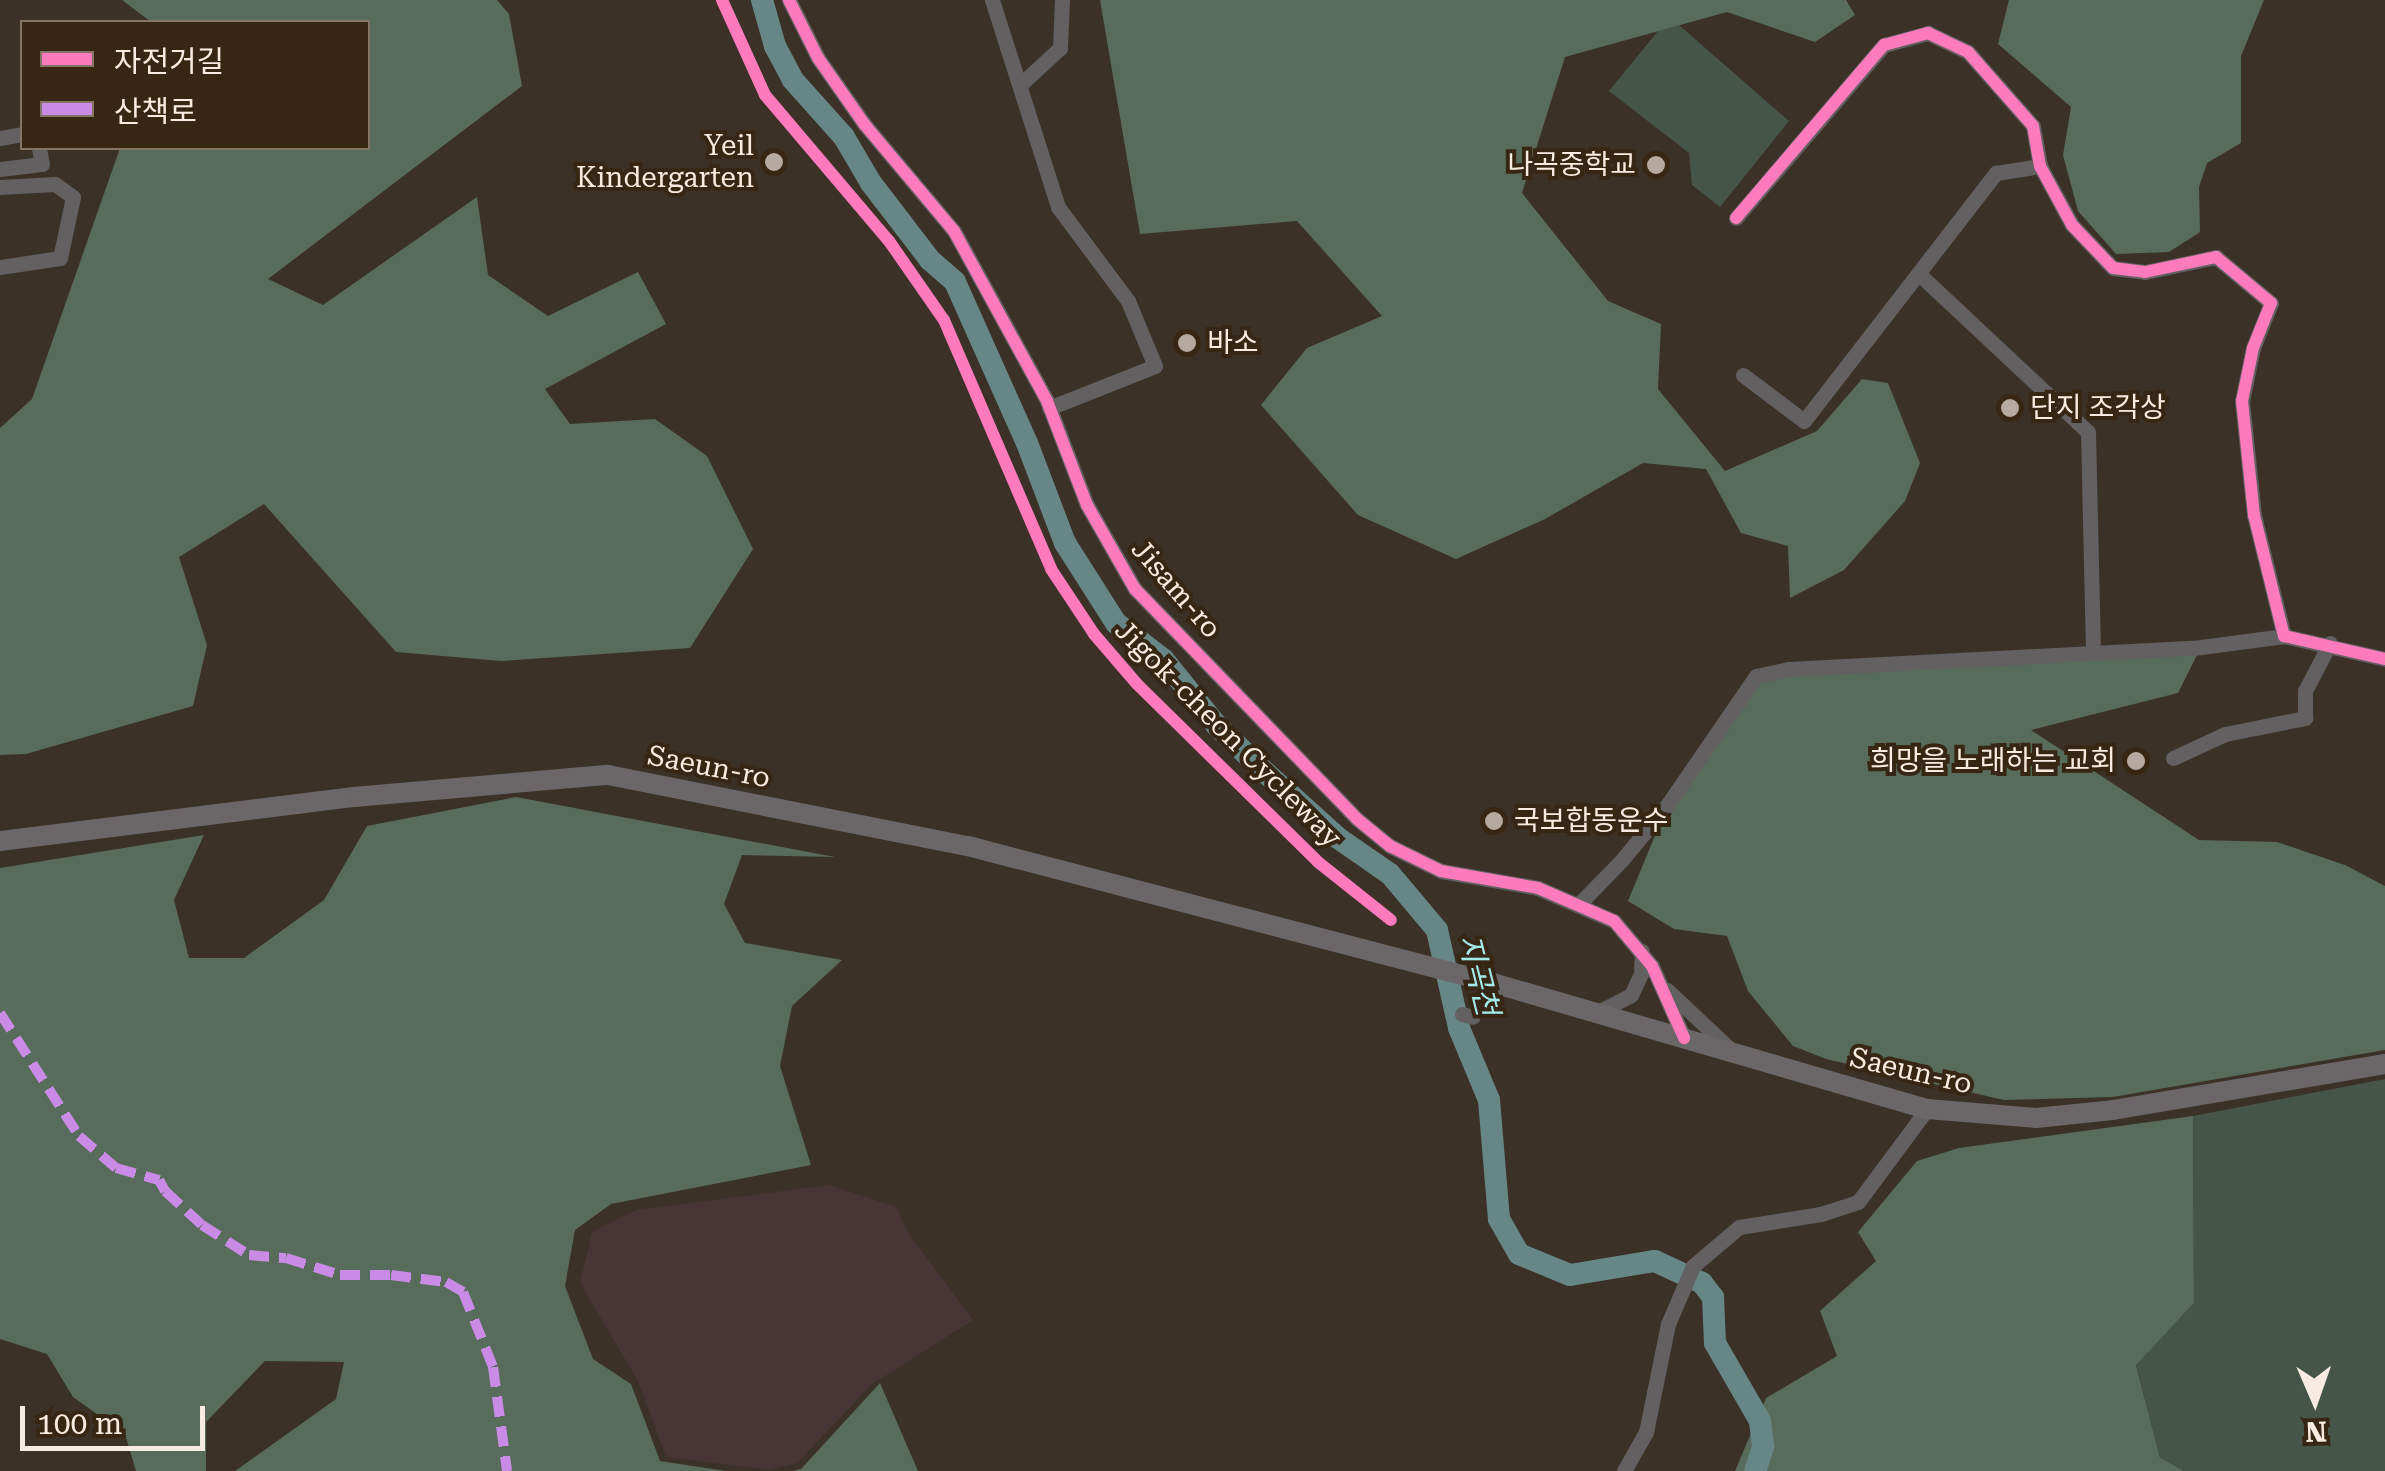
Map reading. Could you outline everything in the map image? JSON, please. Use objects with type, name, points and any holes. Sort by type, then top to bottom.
[{"type":"main road","name":"Saeun-ro","points":[[0,841],[354,797],[608,775],[968,846],[1494,982],[1927,1109],[2036,1118],[2113,1110],[2385,1064]]},
{"type":"street","name":"Jisam-ro","points":[[790,0],[818,58],[866,125],[954,231],[1049,408],[1086,505],[1135,589],[1357,819],[1390,846],[1441,870],[1538,888],[1614,921],[1642,950],[1664,988],[1684,1038]]},
{"type":"street","points":[[992,0],[1058,207],[1128,300],[1154,366],[1049,408]]},
{"type":"street","points":[[1021,84],[1060,48],[1062,0]]},
{"type":"street","points":[[1736,218],[1884,45],[1928,33],[1968,52],[2033,126],[2040,166],[2072,225],[2113,268],[2145,272],[2216,257],[2271,303],[2253,348],[2242,401],[2254,515],[2284,636]]},
{"type":"street","points":[[0,168],[42,164],[40,150]]},
{"type":"street","points":[[1743,374],[1804,421],[1996,174],[2040,166]]},
{"type":"street","points":[[0,187],[55,184],[73,197],[60,258],[0,267]]},
{"type":"street","points":[[1920,274],[2088,432],[2092,653]]},
{"type":"street","points":[[1578,905],[1622,862],[1668,804],[1756,676],[1788,670],[2201,647],[2284,636],[2330,643],[2385,659]]},
{"type":"street","points":[[2174,758],[2224,734],[2305,718],[2305,691],[2330,643]]},
{"type":"street","points":[[1596,1012],[1631,995],[1641,974],[1642,950]]},
{"type":"street","points":[[1664,988],[1733,1052]]},
{"type":"street","points":[[1624,1471],[1646,1432],[1668,1324],[1692,1266],[1739,1227],[1820,1214],[1858,1202],[1927,1109]]},
{"type":"shaded area","points":[[829,1185],[896,1207],[907,1231],[973,1320],[871,1385],[797,1463],[769,1470],[666,1457],[638,1381],[580,1283],[592,1232],[636,1210]]},
{"type":"green space","points":[[122,0],[497,0],[509,14],[522,86],[268,279],[323,305],[477,197],[488,275],[548,316],[638,272],[666,324],[545,389],[570,424],[655,419],[707,456],[753,549],[690,648],[501,661],[396,652],[264,504],[179,557],[207,645],[193,706],[26,754],[0,755],[0,428],[32,399],[119,150],[370,150],[370,20],[148,20]]},
{"type":"green space","points":[[1100,0],[1846,0],[1855,15],[1815,42],[1727,12],[1565,57],[1522,193],[1608,301],[1661,324],[1658,389],[1725,471],[1817,431],[1862,379],[1888,383],[1920,463],[1905,501],[1844,570],[1790,598],[1788,546],[1741,533],[1706,469],[1643,463],[1545,519],[1456,559],[1358,515],[1261,405],[1307,348],[1382,316],[1297,221],[1140,234]]},
{"type":"green space","points":[[2009,0],[2264,0],[2241,56],[2241,143],[2207,163],[2199,187],[2200,232],[2169,252],[2116,254],[2078,211],[2063,155],[2071,107],[1998,44]]},
{"type":"green space","points":[[1679,25],[1789,121],[1720,207],[1692,185],[1689,153],[1609,91],[1658,31]]},
{"type":"green space","points":[[2201,647],[2178,693],[2031,730],[2199,840],[2277,842],[2345,865],[2385,886],[2385,1050],[2113,1097],[2004,1100],[1826,1059],[1793,1046],[1748,991],[1727,936],[1674,929],[1628,901],[1668,804],[1756,676]]},
{"type":"green space","points":[[516,797],[835,857],[742,855],[724,904],[745,943],[842,960],[792,1006],[780,1066],[811,1165],[611,1204],[575,1230],[565,1286],[593,1359],[631,1384],[660,1461],[726,1471],[235,1471],[336,1399],[344,1362],[265,1361],[206,1422],[206,1471],[136,1471],[125,1434],[73,1397],[47,1354],[0,1339],[0,868],[204,835],[174,900],[189,958],[244,958],[324,900],[367,826]]},
{"type":"green space","points":[[2385,1079],[2385,1471],[2184,1471],[2160,1459],[2136,1364],[2194,1303],[2193,1116]]},
{"type":"green space","points":[[2193,1116],[2194,1303],[2136,1365],[2160,1458],[2184,1471],[1735,1471],[1766,1398],[1837,1356],[1820,1311],[1876,1261],[1858,1232],[1917,1161],[1959,1148]]},
{"type":"green space","points":[[880,1383],[918,1471],[793,1471],[801,1469]]},
{"type":"waterway","name":"지곡천","points":[[762,0],[775,46],[793,80],[844,137],[871,183],[930,260],[955,282],[1027,443],[1065,543],[1116,623],[1163,659],[1217,726],[1266,773],[1338,838],[1390,874],[1437,930],[1459,1028],[1489,1100],[1499,1219],[1519,1254],[1570,1275],[1655,1261],[1702,1283],[1713,1297],[1715,1343],[1760,1421],[1763,1447],[1755,1471]]},
{"type":"marked path","points":[[0,1013],[79,1136],[116,1168],[159,1180],[165,1191],[202,1225],[249,1255],[286,1258],[340,1275],[391,1275],[446,1282],[463,1292],[493,1367],[507,1471]]},
{"type":"cycle path","name":"Jigok-cheon Cycleway","points":[[722,0],[765,95],[889,241],[944,320],[1051,569],[1094,634],[1137,684],[1318,862],[1391,920]]},
{"type":"cycle path","name":"Jigok-cheon Cycleway","points":[[789,0],[818,58],[865,125],[954,231],[1047,401],[1087,505],[1135,589],[1357,819],[1390,846],[1441,871],[1538,888],[1614,921],[1652,966],[1684,1038]]},
{"type":"cycle path","points":[[1736,218],[1884,45],[1928,33],[1968,52],[2033,126],[2040,166],[2072,225],[2113,268],[2145,272],[2216,257],[2271,303],[2253,348],[2242,401],[2254,515],[2284,636],[2385,659]]},
{"type":"place","name":"Yeil Kindergarten","points":[[774,162]]},
{"type":"place","name":"나곡중학교","points":[[1656,165]]},
{"type":"place","name":"바소","points":[[1187,343]]},
{"type":"place","name":"단지 조각상","points":[[2010,408]]},
{"type":"place","name":"희망을 노래하는 교회","points":[[2136,761]]},
{"type":"place","name":"국보합동운수","points":[[1494,821]]}]
